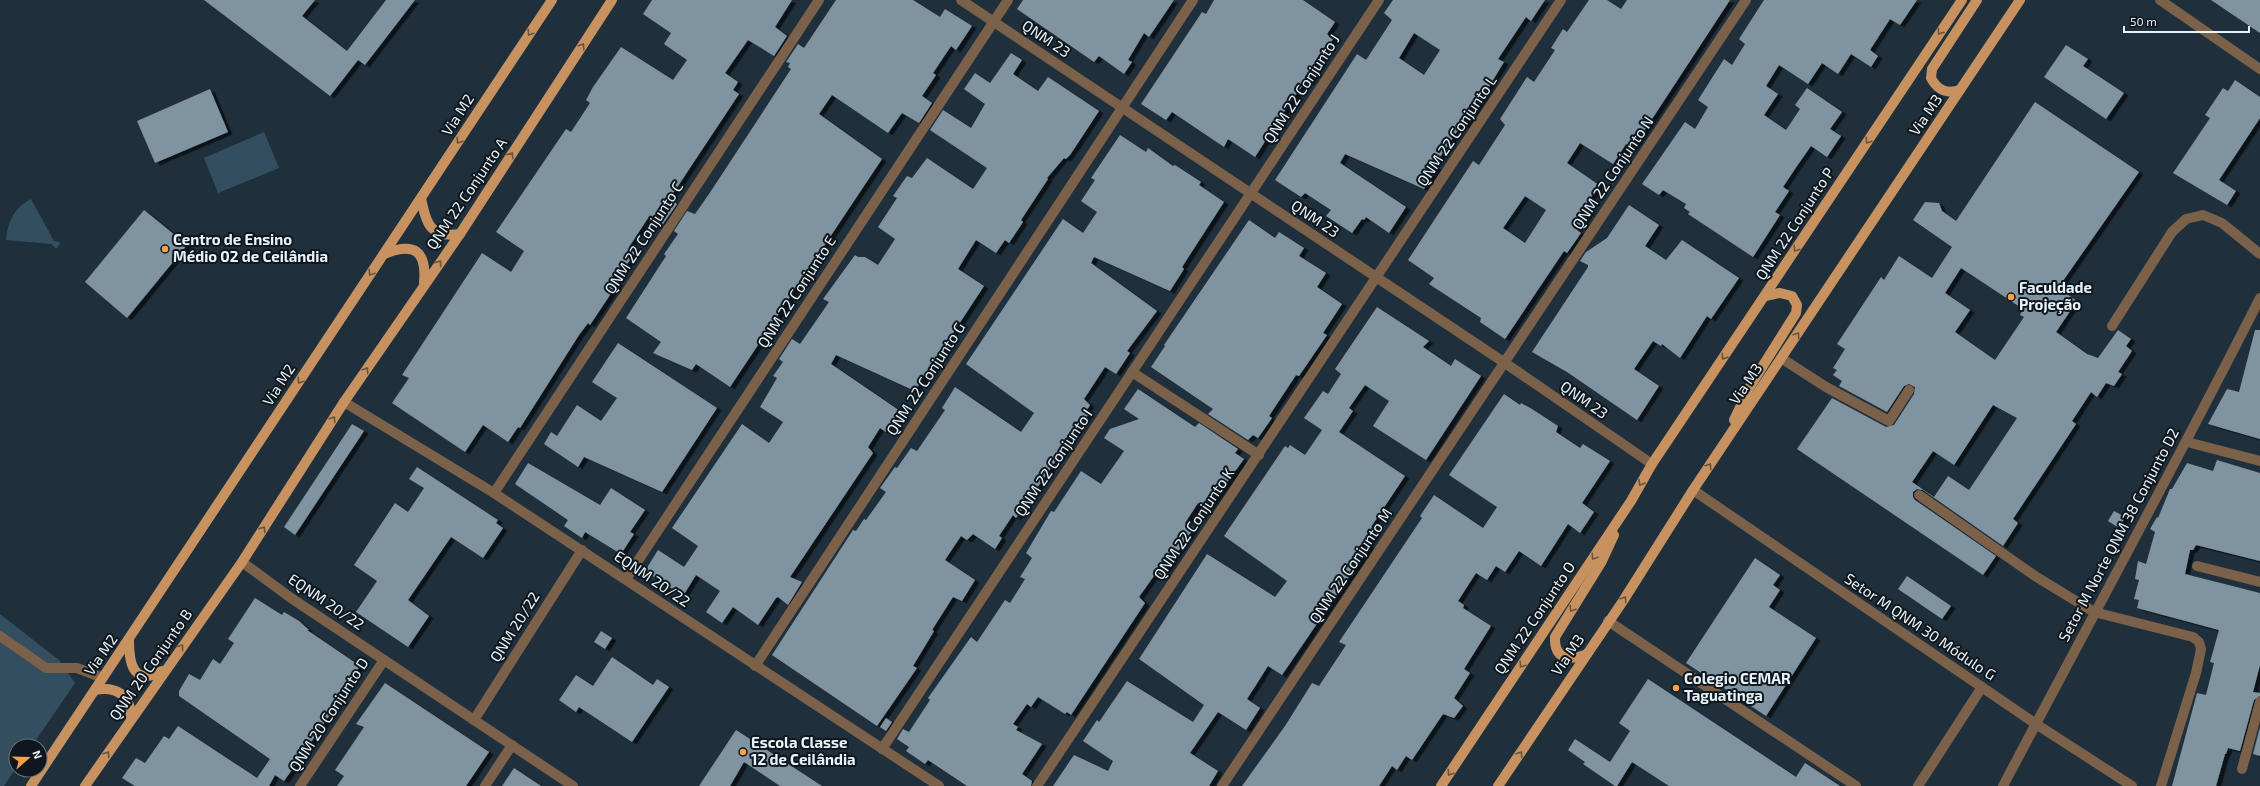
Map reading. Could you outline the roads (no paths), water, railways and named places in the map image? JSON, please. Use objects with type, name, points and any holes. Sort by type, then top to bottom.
[{"type":"main road","name":"Via M2","points":[[31,786],[129,641],[552,0]]},
{"type":"main road","name":"QNM 22 Conjunto A","points":[[344,402],[423,285],[460,234],[612,0]]},
{"type":"main road","name":"QNM 22 Conjunto P","points":[[1652,464],[1962,0]]},
{"type":"main road","points":[[1960,90],[1948,92],[1939,89],[1931,78],[1932,69],[1977,0]]},
{"type":"main road","name":"Via M3","points":[[1498,786],[1608,621],[1623,601],[1693,490],[2020,0]]},
{"type":"main road","points":[[421,198],[424,217],[433,230],[444,236],[460,234]]},
{"type":"main road","points":[[384,254],[400,247],[412,249],[419,255],[425,268],[423,285]]},
{"type":"main road","points":[[1723,446],[1749,388],[1796,313],[1797,305],[1792,296],[1780,293],[1765,296]]},
{"type":"main road","points":[[242,562],[344,402]]},
{"type":"main road","name":"QNM 22 Conjunto O","points":[[1441,786],[1631,501],[1652,464]]},
{"type":"main road","points":[[1587,654],[1571,659],[1562,656],[1556,647],[1555,637],[1602,561],[1631,501]]},
{"type":"main road","name":"QNM 20 Conjunto B","points":[[85,786],[164,670],[242,562]]},
{"type":"main road","points":[[129,641],[129,658],[134,670],[143,676],[151,677],[164,670]]},
{"type":"main road","points":[[95,690],[106,688],[116,691],[125,698],[131,706],[131,718]]},
{"type":"street","name":"QNM 22 Conjunto C","points":[[494,493],[819,0]]},
{"type":"street","name":"QNM 23","points":[[960,0],[1505,363],[1652,464]]},
{"type":"street","name":"QNM 22 Conjunto E","points":[[626,579],[1008,0]]},
{"type":"street","name":"QNM 22 Conjunto G","points":[[755,666],[1193,0]]},
{"type":"street","name":"QNM 22 Conjunto J","points":[[1251,194],[1379,0]]},
{"type":"street","name":"QNM 22 Conjunto L","points":[[1377,278],[1561,0]]},
{"type":"street","name":"QNM 22 Conjunto N","points":[[1505,363],[1746,0]]},
{"type":"street","points":[[2160,0],[2260,69]]},
{"type":"street","name":"QNM 22 Conjunto I","points":[[882,749],[1251,194]]},
{"type":"street","points":[[2112,326],[2172,232],[2186,219],[2203,215],[2222,223],[2260,254]]},
{"type":"street","name":"QNM 22 Conjunto K","points":[[1036,786],[1377,278]]},
{"type":"street","name":"Setor M Norte QNM 38 Conjunto D2","points":[[2003,786],[2094,612],[2187,442],[2260,298]]},
{"type":"street","points":[[1781,358],[1826,387],[1889,421],[1909,390]]},
{"type":"street","name":"QNM 22 Conjunto M","points":[[1222,786],[1505,363]]},
{"type":"street","points":[[1132,372],[1259,455]]},
{"type":"street","name":"EQNM 20/22","points":[[344,402],[494,493],[939,786]]},
{"type":"street","points":[[2187,442],[2260,461]]},
{"type":"street","name":"Setor M QNM 30 Módulo G","points":[[1693,490],[2036,724],[2132,786]]},
{"type":"street","points":[[1919,495],[2035,576],[2094,612],[2193,637],[2199,642],[2201,649],[2196,673],[2160,786]]},
{"type":"street","name":"QNM 20/22","points":[[474,720],[582,550]]},
{"type":"street","name":"EQNM 20/22","points":[[242,562],[291,598],[573,786]]},
{"type":"street","points":[[2197,566],[2260,582]]},
{"type":"street","points":[[1608,621],[1856,786]]},
{"type":"street","points":[[0,636],[46,668],[77,668],[103,678]]},
{"type":"street","name":"QNM 20 Conjunto D","points":[[300,786],[384,660]]},
{"type":"street","points":[[1918,786],[1982,687]]},
{"type":"street","points":[[2242,769],[2260,702]]},
{"type":"street","points":[[485,786],[512,745]]},
{"type":"place","name":"Centro de Ensino Médio 02 de Ceilândia","points":[[165,249]]},
{"type":"place","name":"Faculdade Projeção","points":[[2011,297]]},
{"type":"place","name":"Colegio CEMAR Taguatinga","points":[[1676,688]]},
{"type":"place","name":"Escola Classe 12 de Ceilândia","points":[[743,752]]}]
